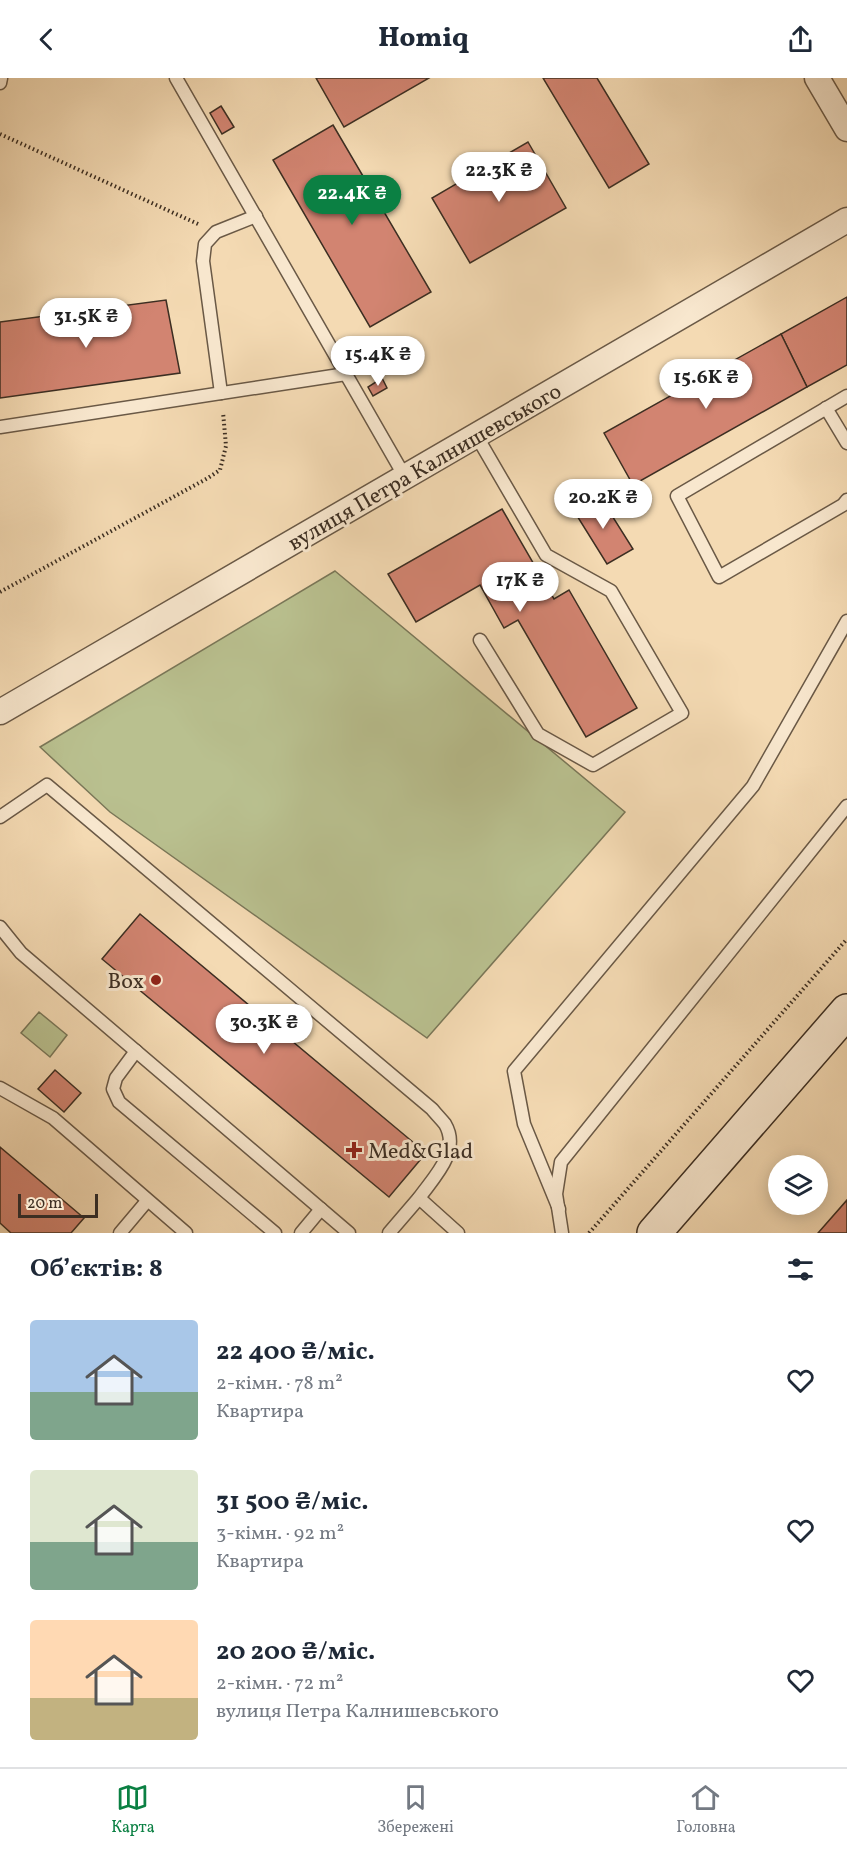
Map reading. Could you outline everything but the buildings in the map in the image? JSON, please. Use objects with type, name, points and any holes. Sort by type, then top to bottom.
[{"type":"main road","points":[[654,1233],[847,1011]]},
{"type":"street","points":[[817,78],[847,129]]},
{"type":"street","name":"вулиця Петра Калнишевського","points":[[0,712],[847,220]]},
{"type":"lane","points":[[0,83],[1,78]]},
{"type":"lane","points":[[176,78],[405,477]]},
{"type":"lane","points":[[221,393],[203,261],[205,244],[216,232],[256,216]]},
{"type":"lane","points":[[0,427],[346,374]]},
{"type":"lane","points":[[847,396],[677,496],[719,577],[843,505],[847,500]]},
{"type":"lane","points":[[826,408],[847,443]]},
{"type":"lane","points":[[476,435],[546,555],[610,591],[682,713],[593,765],[538,734],[480,640]]},
{"type":"lane","points":[[559,1209],[524,1124],[514,1071],[753,786],[847,621]]},
{"type":"lane","points":[[0,818],[47,785],[432,1109],[445,1124],[451,1142],[446,1160],[419,1198],[389,1233]]},
{"type":"lane","points":[[562,1233],[556,1194],[561,1162],[847,806]]},
{"type":"lane","points":[[0,927],[21,953],[349,1233]]},
{"type":"lane","points":[[136,1051],[117,1078],[113,1089],[119,1102],[275,1233]]},
{"type":"lane","points":[[0,1088],[53,1118],[186,1233]]},
{"type":"lane","points":[[419,1198],[458,1233]]},
{"type":"lane","points":[[120,1233],[147,1201]]},
{"type":"lane","points":[[301,1233],[321,1209]]},
{"type":"path","points":[[0,134],[216,232]]},
{"type":"path","points":[[0,592],[220,470],[226,446],[221,393]]},
{"type":"path","points":[[589,1233],[847,939]]},
{"type":"green space","points":[[335,571],[625,812],[427,1038],[110,812],[40,747]]},
{"type":"green space","points":[[39,1012],[67,1035],[50,1057],[21,1033]]},
{"type":"place","name":"Box","points":[[156,980]]},
{"type":"place","name":"Med&Glad","points":[[354,1150]]}]
